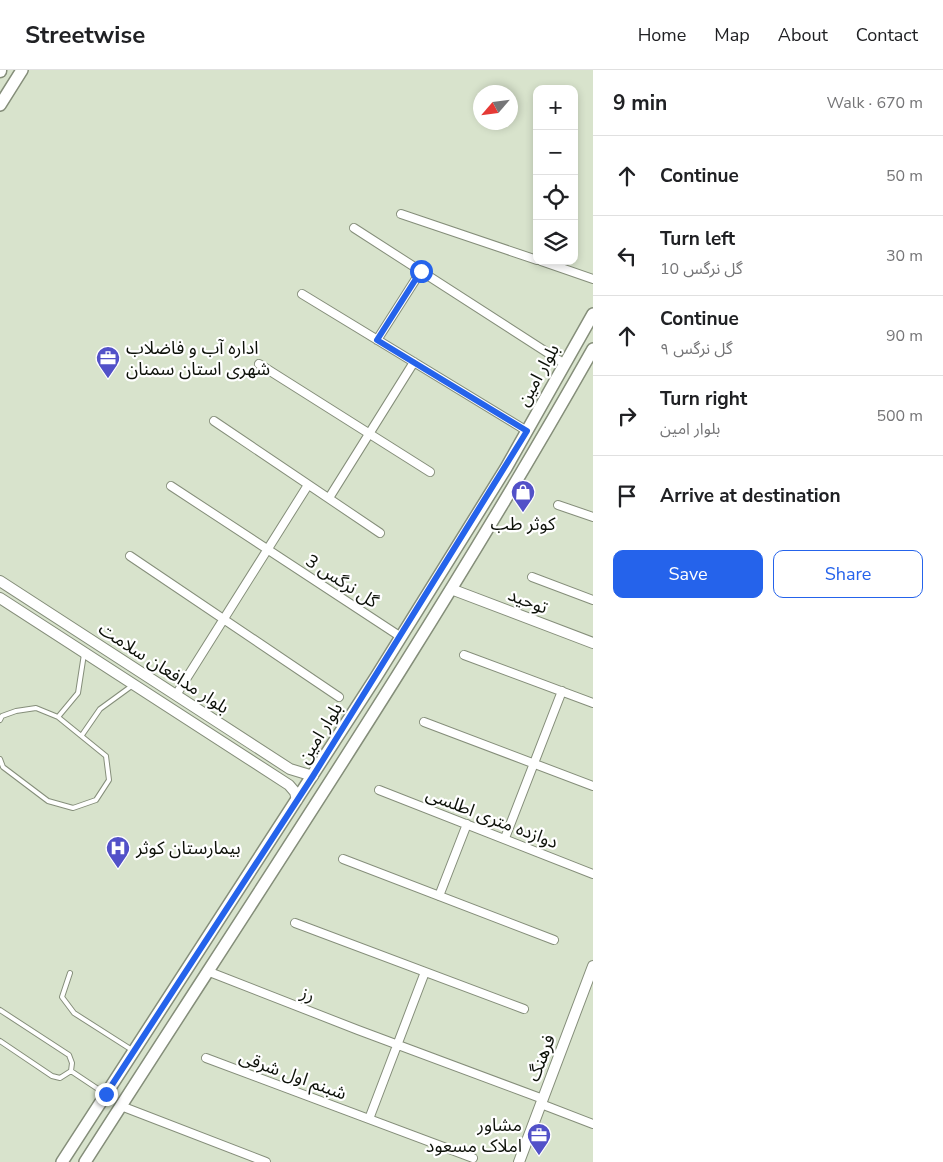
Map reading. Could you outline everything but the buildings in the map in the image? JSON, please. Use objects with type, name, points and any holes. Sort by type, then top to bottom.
[{"type":"main road","points":[[0,105],[22,70]]},
{"type":"main road","name":"بلوار امین","points":[[62,1162],[376,678],[506,468],[593,314]]},
{"type":"main road","name":"بلوار امین","points":[[85,1162],[391,685],[521,477],[593,349]]},
{"type":"main road","points":[[506,468],[521,477]]},
{"type":"main road","points":[[376,678],[391,685]]},
{"type":"main road","points":[[243,883],[258,892]]},
{"type":"street","points":[[401,214],[533,259]]},
{"type":"street","points":[[354,228],[565,364]]},
{"type":"street","points":[[553,265],[593,279]]},
{"type":"street","points":[[377,340],[421,271]]},
{"type":"street","points":[[302,294],[527,431]]},
{"type":"street","points":[[329,498],[414,362]]},
{"type":"street","points":[[259,364],[430,472]]},
{"type":"street","points":[[214,421],[380,533]]},
{"type":"street","points":[[176,695],[308,485]]},
{"type":"street","name":"گل نرگس 3","points":[[171,486],[401,637]]},
{"type":"street","points":[[558,505],[593,517]]},
{"type":"street","points":[[130,556],[222,620],[339,697]]},
{"type":"street","points":[[532,577],[593,600]]},
{"type":"street","name":"بلوار مدافعان سلامت","points":[[0,581],[290,769],[313,776]]},
{"type":"street","name":"توحید","points":[[451,589],[593,643]]},
{"type":"street","points":[[14,607],[22,601],[22,595]]},
{"type":"street","name":"بلوار مدافعان سلامت","points":[[0,598],[283,782],[295,792],[297,800]]},
{"type":"street","points":[[40,624],[40,618],[48,612]]},
{"type":"street","points":[[464,655],[593,703]]},
{"type":"street","points":[[505,838],[562,691]]},
{"type":"street","points":[[424,722],[593,786]]},
{"type":"street","points":[[283,782],[289,780],[290,769]]},
{"type":"street","name":"دوازده متری اطلسی","points":[[379,790],[593,874]]},
{"type":"street","points":[[439,896],[467,824]]},
{"type":"street","points":[[343,859],[554,940]]},
{"type":"street","points":[[294,923],[524,1009]]},
{"type":"street","name":"فرهنگ","points":[[519,1162],[593,966]]},
{"type":"street","name":"رز","points":[[207,970],[542,1101],[593,1124]]},
{"type":"street","points":[[369,1119],[425,972]]},
{"type":"street","name":"شبنم اول شرقی","points":[[206,1058],[473,1158]]},
{"type":"street","points":[[121,1106],[266,1162]]},
{"type":"lane","points":[[58,717],[78,693],[84,654]]},
{"type":"lane","points":[[82,735],[100,709],[134,685]]},
{"type":"lane","points":[[0,720],[16,711],[36,708],[58,717],[106,756],[109,780],[96,800],[74,808],[48,801],[3,767],[0,760]]},
{"type":"lane","points":[[70,973],[62,997],[74,1013],[134,1051]]},
{"type":"lane","points":[[0,1010],[69,1055],[72,1063],[71,1071]]},
{"type":"lane","points":[[0,1041],[52,1076],[60,1078],[71,1071]]},
{"type":"lane","points":[[71,1071],[106,1094]]},
{"type":"place","name":"اداره آب و فاضلاب شهری استان سمنان","points":[[108,379]]},
{"type":"place","name":"کوثر طب","points":[[523,513]]},
{"type":"place","name":"بیمارستان کوثر","points":[[118,869]]},
{"type":"place","name":"مشاور املاک مسعود","points":[[539,1156]]},
{"type":"route","points":[[106,1094],[376,678],[527,431],[377,340],[421,271]]}]
